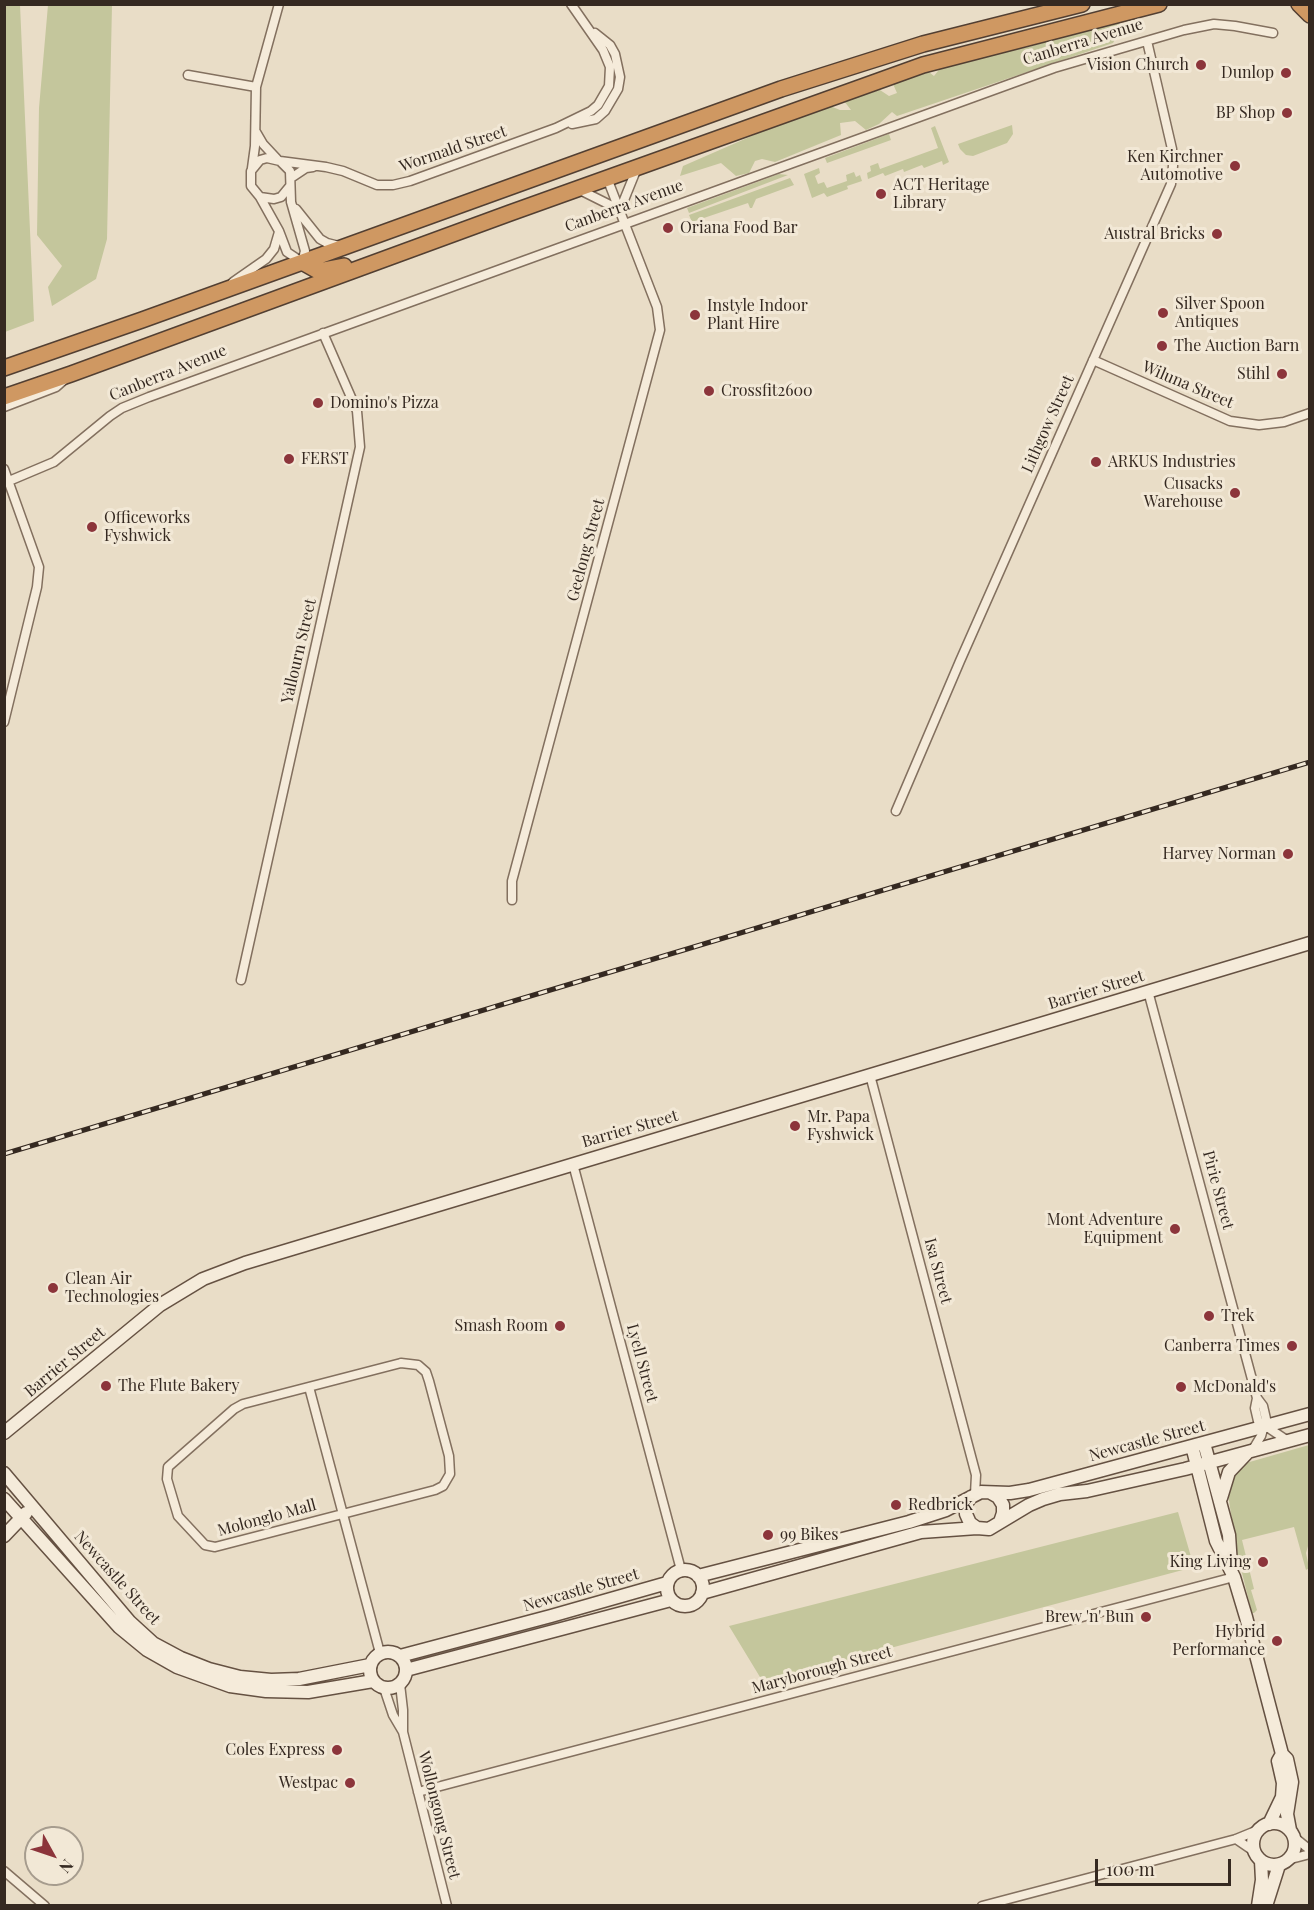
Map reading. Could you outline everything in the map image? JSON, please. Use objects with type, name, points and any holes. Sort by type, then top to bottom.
[{"type":"highway","points":[[5,368],[781,89],[955,35],[1082,4]]},
{"type":"highway","name":"Canberra Avenue","points":[[4,397],[923,65],[1159,4]]},
{"type":"highway","points":[[1299,4],[1310,15]]},
{"type":"highway","points":[[890,54],[899,63],[923,65]]},
{"type":"highway","points":[[873,83],[890,64],[890,54]]},
{"type":"highway","points":[[607,178],[612,155],[623,146]]},
{"type":"highway","points":[[567,166],[583,163],[598,168],[607,178]]},
{"type":"highway","points":[[302,262],[318,271],[397,255]]},
{"type":"highway","points":[[278,299],[297,279],[302,262]]},
{"type":"main road","name":"Barrier Street","points":[[4,1433],[160,1305],[203,1279],[245,1263],[1310,943]]},
{"type":"main road","name":"Newcastle Street","points":[[698,1576],[909,1522],[946,1510],[973,1496],[990,1492],[1029,1490],[1310,1414]]},
{"type":"main road","name":"Newcastle Street","points":[[702,1593],[921,1532],[989,1529],[1029,1505],[1060,1494],[1087,1491],[1196,1466],[1310,1435]]},
{"type":"main road","points":[[1198,1444],[1210,1462],[1229,1535],[1233,1573],[1282,1754],[1287,1759],[1291,1778],[1292,1789],[1287,1814],[1295,1848],[1283,1863],[1266,1905]]},
{"type":"main road","points":[[1198,1444],[1196,1466],[1216,1541],[1233,1573]]},
{"type":"main road","points":[[1220,1501],[1229,1472],[1250,1451]]},
{"type":"main road","name":"Newcastle Street","points":[[4,1473],[130,1622],[153,1643],[181,1658],[209,1669],[240,1677],[271,1680],[299,1679],[370,1665]]},
{"type":"main road","points":[[990,1492],[998,1497],[1003,1505],[1004,1513],[1000,1522]]},
{"type":"main road","points":[[973,1496],[966,1504],[966,1514],[969,1523],[977,1528]]},
{"type":"main road","name":"Newcastle Street","points":[[4,1499],[119,1627],[147,1650],[177,1667],[230,1686],[266,1691],[308,1692],[373,1681]]},
{"type":"main road","points":[[4,1536],[33,1506]]},
{"type":"main road","points":[[681,1570],[692,1571],[702,1584],[702,1593],[697,1601],[688,1606],[679,1606],[671,1600],[667,1592],[667,1583],[672,1574],[681,1570]]},
{"type":"main road","name":"Newcastle Street","points":[[400,1656],[667,1583]]},
{"type":"main road","name":"Newcastle Street","points":[[406,1670],[671,1600]]},
{"type":"main road","points":[[387,1652],[400,1656],[405,1662],[405,1675],[400,1684],[393,1688],[384,1688],[373,1681],[369,1671],[370,1665],[380,1653],[387,1652]]},
{"type":"main road","points":[[1258,1905],[1262,1880],[1253,1841],[1282,1797],[1282,1780],[1278,1761],[1282,1754]]},
{"type":"main road","points":[[1264,1827],[1281,1824],[1292,1834]]},
{"type":"main road","points":[[1258,1857],[1273,1865],[1283,1863]]},
{"type":"street","points":[[256,131],[263,144],[286,165],[291,182],[291,201],[305,251],[302,262],[287,252],[279,231],[260,197],[251,186],[256,131],[256,87],[279,4]]},
{"type":"street","name":"Wormald Street","points":[[279,160],[343,171],[377,185],[393,185],[410,182],[555,128],[591,111],[598,105],[609,86],[608,59],[590,29],[571,4]]},
{"type":"street","name":"Canberra Avenue","points":[[9,481],[54,462],[122,408],[1054,68],[1214,24],[1273,33]]},
{"type":"street","name":"Lithgow Street","points":[[896,811],[1171,184],[1172,150],[1147,41]]},
{"type":"street","points":[[188,75],[256,87]]},
{"type":"street","points":[[251,171],[260,160],[267,158],[279,160]]},
{"type":"street","points":[[260,197],[274,199],[281,197],[291,182],[306,168],[326,167]]},
{"type":"street","points":[[620,210],[637,168]]},
{"type":"street","name":"Geelong Street","points":[[512,900],[512,881],[660,330],[657,307],[607,178]]},
{"type":"street","name":"Canberra Avenue","points":[[578,189],[620,210]]},
{"type":"street","points":[[291,201],[320,239],[338,247],[358,242]]},
{"type":"street","points":[[213,295],[266,259],[274,249],[279,231]]},
{"type":"street","name":"Yallourn Street","points":[[241,980],[360,447],[357,411],[323,333]]},
{"type":"street","name":"Wiluna Street","points":[[1093,360],[1230,421],[1259,424],[1284,422],[1310,413]]},
{"type":"street","points":[[4,407],[56,387],[71,374]]},
{"type":"street","points":[[4,469],[39,567],[37,587],[4,722]]},
{"type":"street","name":"Pirie Street","points":[[1148,991],[1257,1398],[1255,1408],[1258,1421],[1264,1426]]},
{"type":"street","name":"Isa Street","points":[[870,1075],[976,1475],[973,1496]]},
{"type":"street","name":"Lyell Street","points":[[573,1164],[681,1570]]},
{"type":"street","name":"Molonglo Mall","points":[[401,1363],[418,1365],[426,1372],[429,1381],[448,1449],[450,1474],[443,1486],[435,1490],[342,1513],[209,1547],[201,1542],[178,1516],[167,1473],[171,1462],[243,1404],[401,1363]]},
{"type":"street","name":"Molonglo Mall","points":[[309,1387],[380,1653]]},
{"type":"street","points":[[1250,1451],[1262,1436],[1264,1426],[1288,1441]]},
{"type":"street","name":"Isa Street","points":[[976,1475],[990,1492]]},
{"type":"street","name":"Maryborough Street","points":[[418,1792],[1233,1573]]},
{"type":"street","name":"Wollongong Street","points":[[400,1684],[403,1732],[447,1905]]},
{"type":"street","name":"Wollongong Street","points":[[384,1688],[393,1714],[403,1732]]},
{"type":"street","points":[[982,1905],[1236,1839],[1264,1827]]},
{"type":"street","points":[[1283,1863],[1310,1852],[1292,1834]]},
{"type":"street","points":[[1236,1839],[1258,1857]]},
{"type":"street","points":[[4,1871],[45,1905]]},
{"type":"green space","points":[[4,5],[20,5],[34,321],[5,332]]},
{"type":"green space","points":[[48,5],[112,5],[107,239],[96,279],[52,306],[48,287],[62,266],[37,235],[39,108]]},
{"type":"green space","points":[[1118,22],[1122,27],[1113,43],[897,116],[892,112],[879,124],[866,130],[855,121],[840,123],[841,135],[775,162],[762,159],[755,161],[749,173],[736,176],[721,163],[680,176],[683,166],[825,104],[840,110],[851,110],[844,101],[880,90],[889,96],[897,93],[893,84],[925,69],[934,76],[942,66],[1028,47]]},
{"type":"green space","points":[[1012,125],[1013,134],[1007,143],[973,156],[966,155],[960,149],[958,144]]},
{"type":"green space","points":[[935,126],[949,162],[943,165],[942,161],[924,168],[922,165],[904,172],[903,169],[885,176],[883,173],[868,179],[867,173],[871,171],[870,166],[878,163],[880,169],[938,148],[931,128]]},
{"type":"green space","points":[[889,134],[891,140],[827,163],[825,158]]},
{"type":"green space","points":[[819,168],[820,173],[815,176],[818,184],[824,182],[827,188],[847,181],[846,175],[854,172],[856,177],[860,175],[862,181],[827,197],[824,193],[812,198],[804,174]]},
{"type":"green space","points":[[779,174],[788,175],[689,213],[687,208]]},
{"type":"green space","points":[[790,178],[794,185],[756,199],[752,208],[748,203],[692,222],[689,215]]},
{"type":"green space","points":[[1309,1445],[1310,1539],[1306,1553],[1309,1568],[1306,1570],[1294,1527],[1242,1540],[1257,1610],[1252,1613],[1237,1553],[1228,1494],[1229,1480],[1246,1463]]},
{"type":"green space","points":[[1178,1512],[1194,1567],[763,1682],[729,1626]]},
{"type":"railway","points":[[4,1154],[1310,762]]},
{"type":"place","name":"Vision Church","points":[[1201,65]]},
{"type":"place","name":"Dunlop","points":[[1286,73]]},
{"type":"place","name":"BP Shop","points":[[1287,113]]},
{"type":"place","name":"Ken Kirchner Automotive","points":[[1235,166]]},
{"type":"place","name":"ACT Heritage Library","points":[[881,194]]},
{"type":"place","name":"Oriana Food Bar","points":[[668,228]]},
{"type":"place","name":"Austral Bricks","points":[[1217,234]]},
{"type":"place","name":"Silver Spoon Antiques","points":[[1163,313]]},
{"type":"place","name":"Instyle Indoor Plant Hire","points":[[695,315]]},
{"type":"place","name":"The Auction Barn","points":[[1162,346]]},
{"type":"place","name":"Stihl","points":[[1282,374]]},
{"type":"place","name":"Crossfit2600","points":[[709,391]]},
{"type":"place","name":"Domino's Pizza","points":[[318,403]]},
{"type":"place","name":"FERST","points":[[289,459]]},
{"type":"place","name":"ARKUS Industries","points":[[1096,462]]},
{"type":"place","name":"Cusacks Warehouse","points":[[1235,493]]},
{"type":"place","name":"Officeworks Fyshwick","points":[[92,527]]},
{"type":"place","name":"Harvey Norman","points":[[1288,854]]},
{"type":"place","name":"Mr. Papa Fyshwick","points":[[795,1126]]},
{"type":"place","name":"Mont Adventure Equipment","points":[[1175,1229]]},
{"type":"place","name":"Clean Air Technologies","points":[[53,1288]]},
{"type":"place","name":"Trek","points":[[1209,1316]]},
{"type":"place","name":"Smash Room","points":[[560,1326]]},
{"type":"place","name":"Canberra Times","points":[[1292,1346]]},
{"type":"place","name":"The Flute Bakery","points":[[106,1386]]},
{"type":"place","name":"McDonald's","points":[[1181,1387]]},
{"type":"place","name":"Redbrick","points":[[896,1505]]},
{"type":"place","name":"99 Bikes","points":[[768,1535]]},
{"type":"place","name":"King Living","points":[[1263,1562]]},
{"type":"place","name":"Brew 'n' Bun","points":[[1146,1617]]},
{"type":"place","name":"Hybrid Performance","points":[[1277,1641]]},
{"type":"place","name":"Coles Express","points":[[337,1750]]},
{"type":"place","name":"Westpac","points":[[350,1783]]}]
